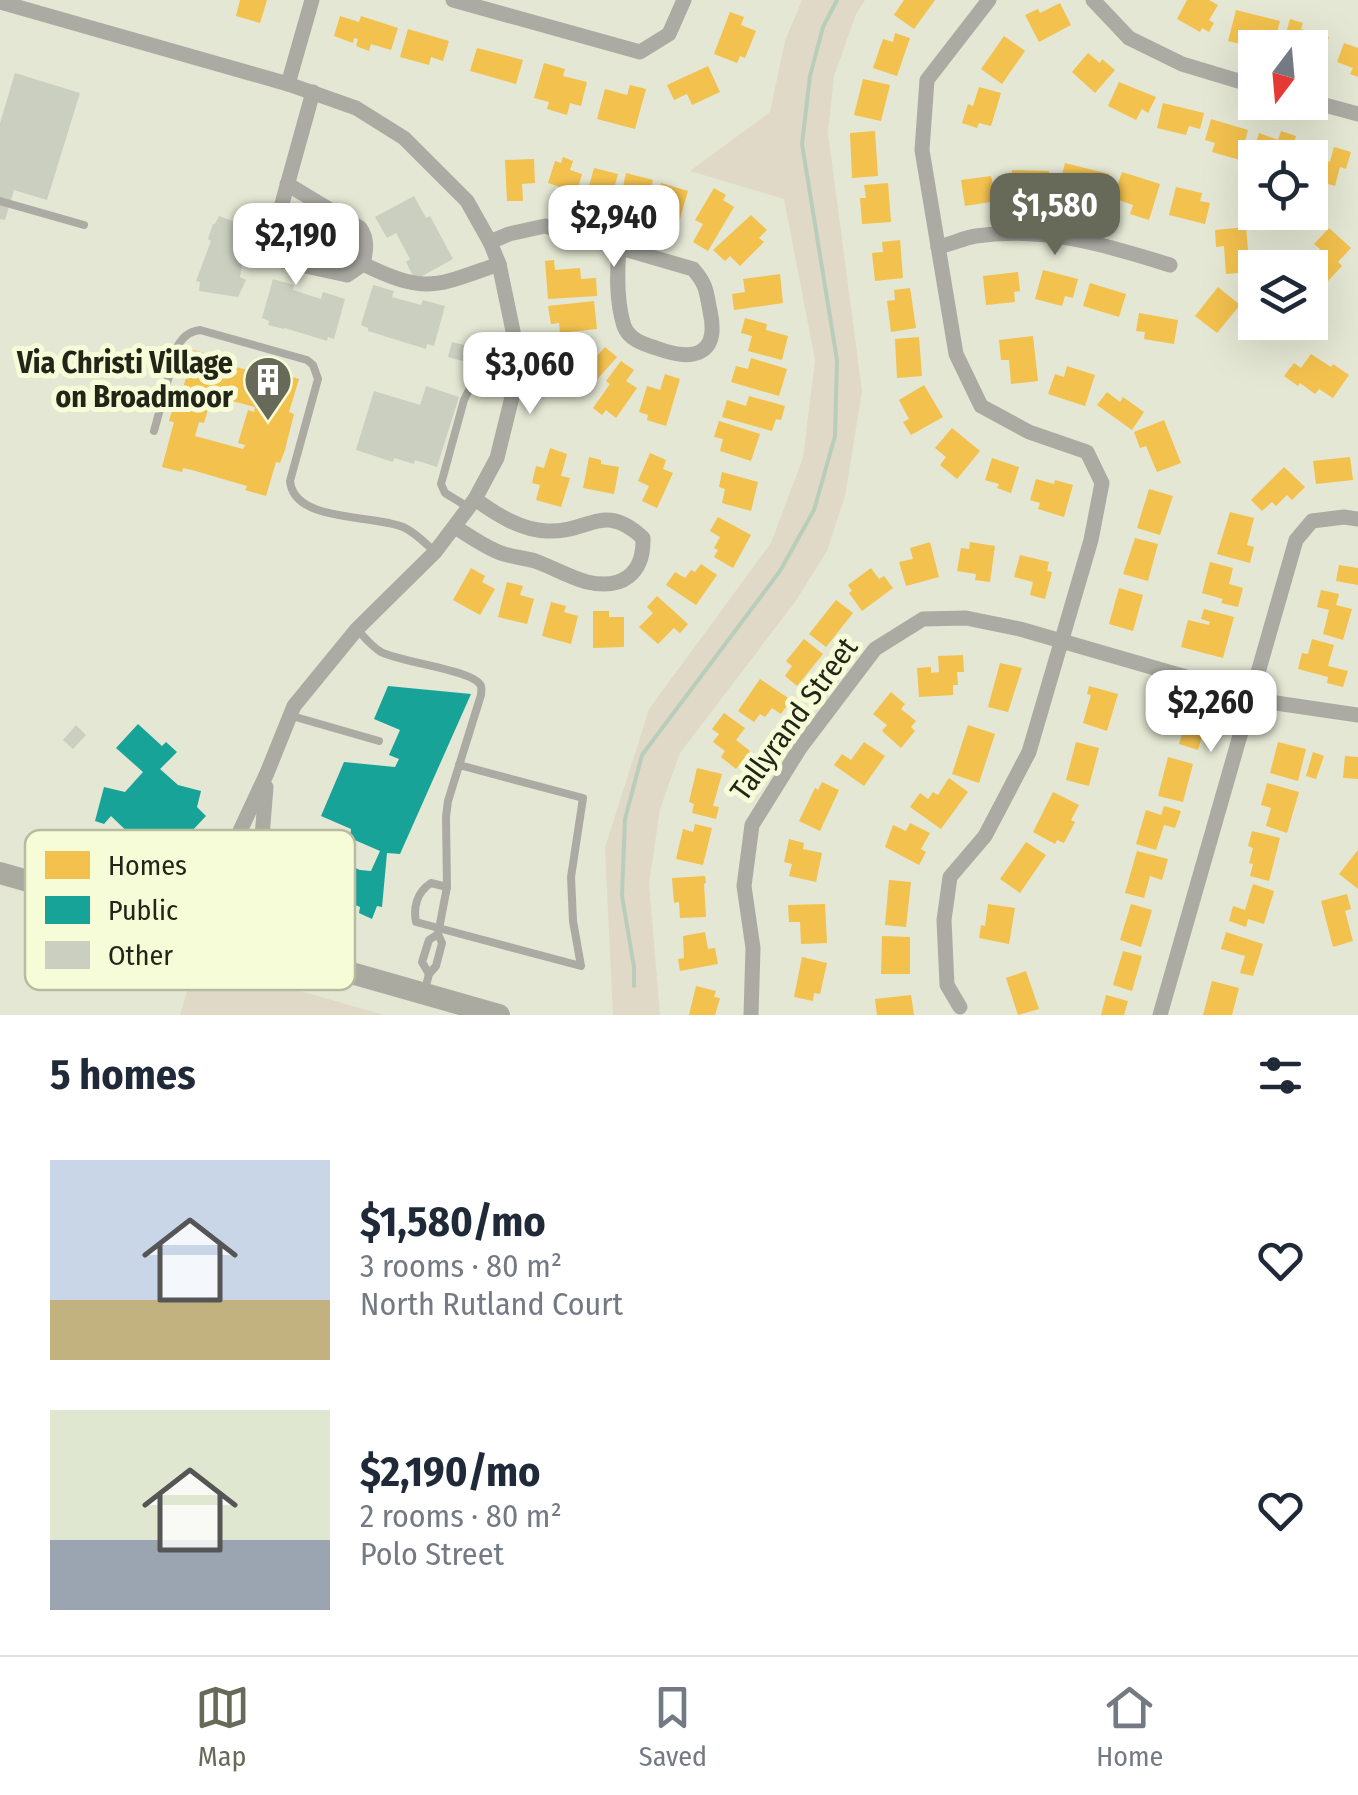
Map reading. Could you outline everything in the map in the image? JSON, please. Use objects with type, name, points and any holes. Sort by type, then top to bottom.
[{"type":"main road","points":[[355,967],[426,984],[500,1015]]},
{"type":"street","points":[[288,84],[312,0]]},
{"type":"street","points":[[453,0],[640,52],[668,34],[684,0]]},
{"type":"street","points":[[960,1007],[948,985],[944,920],[950,877],[985,836],[1028,752],[1091,540],[1102,482],[1088,452],[1029,432],[981,406],[956,354],[922,150],[927,80],[989,0]]},
{"type":"street","points":[[1093,0],[1129,38],[1182,64],[1238,81]]},
{"type":"street","points":[[0,2],[288,84],[356,108],[404,138],[467,201],[499,264],[513,331],[514,389],[497,458],[472,503],[435,552],[357,629],[294,706],[240,830]]},
{"type":"street","points":[[287,184],[360,228],[366,245],[363,264],[347,275],[278,260],[270,247],[287,184],[313,92]]},
{"type":"street","points":[[1328,106],[1358,114]]},
{"type":"street","points":[[490,242],[546,226],[693,270],[704,281],[714,328],[705,350],[689,356],[677,355],[638,342],[629,334],[616,281],[619,248]]},
{"type":"street","points":[[938,247],[976,236],[1045,233],[1120,249],[1170,265]]},
{"type":"street","points":[[363,264],[394,279],[421,286],[448,282],[499,264]]},
{"type":"street","points":[[454,527],[499,553],[535,561],[586,582],[609,584],[627,579],[640,565],[642,538],[614,519],[545,532],[515,524],[472,503]]},
{"type":"street","points":[[1160,1015],[1296,540],[1312,520],[1358,519]]},
{"type":"street","name":"Tallyrand Street","points":[[751,1015],[753,948],[744,886],[752,825],[800,748],[875,649],[923,619],[966,618],[1020,629],[1276,703],[1358,715]]},
{"type":"street","points":[[263,830],[267,773]]},
{"type":"lane","points":[[0,201],[84,226]]},
{"type":"lane","points":[[154,431],[178,347],[191,331],[200,330],[307,360],[314,365],[318,379],[290,481],[296,499],[346,517],[402,526],[435,552]]},
{"type":"lane","points":[[472,503],[445,493],[441,484],[469,390],[478,386],[514,389]]},
{"type":"lane","points":[[357,629],[380,652],[464,674],[481,686],[446,818],[447,887],[439,931],[442,943],[426,984]]},
{"type":"lane","points":[[290,715],[379,741]]},
{"type":"lane","points":[[447,887],[430,884],[421,890],[414,912],[416,922],[580,966],[571,877],[583,798],[459,765]]},
{"type":"lane","points":[[426,984],[422,962],[429,940],[439,931]]},
{"type":"shaded area","points":[[802,0],[865,0],[856,14],[834,76],[828,133],[862,391],[845,496],[827,551],[795,602],[680,753],[660,809],[649,884],[660,1015],[613,1015],[605,848],[649,709],[771,543],[803,458],[815,360],[784,199],[690,171],[770,112],[785,41]]},
{"type":"shaded area","points":[[187,990],[297,990],[384,1015],[180,1015]]},
{"type":"building: Homes","points":[[240,0],[267,0],[260,23],[236,16]]},
{"type":"building: Homes","points":[[904,0],[935,0],[914,29],[894,15]]},
{"type":"building: Homes","points":[[1187,0],[1209,0],[1218,5],[1209,20],[1214,23],[1209,32],[1202,28],[1200,32],[1177,19]]},
{"type":"building: Homes","points":[[1060,3],[1071,25],[1039,42],[1025,15]]},
{"type":"building: Homes","points":[[1236,10],[1280,21],[1278,30],[1238,30],[1238,44],[1228,41]]},
{"type":"building: Homes","points":[[730,12],[744,17],[741,25],[756,31],[745,58],[740,56],[737,63],[714,54]]},
{"type":"building: Homes","points":[[340,16],[359,22],[361,16],[398,28],[391,50],[371,44],[369,51],[356,46],[358,39],[354,38],[353,43],[334,36]]},
{"type":"building: Homes","points":[[1290,19],[1303,23],[1301,29],[1304,30],[1287,30]]},
{"type":"building: Homes","points":[[408,29],[449,41],[443,61],[431,57],[429,65],[400,57]]},
{"type":"building: Homes","points":[[895,33],[910,38],[897,76],[873,68],[883,39],[893,42]]},
{"type":"building: Homes","points":[[1004,36],[1025,51],[1002,84],[981,69]]},
{"type":"building: Homes","points":[[1344,43],[1358,48],[1358,77],[1350,74],[1353,68],[1337,62]]},
{"type":"building: Homes","points":[[477,48],[523,60],[516,84],[470,71]]},
{"type":"building: Homes","points":[[1088,53],[1115,70],[1095,93],[1072,72]]},
{"type":"building: Homes","points":[[544,63],[565,69],[563,76],[587,82],[581,106],[570,103],[567,115],[547,109],[549,102],[534,98]]},
{"type":"building: Homes","points":[[708,66],[720,92],[692,105],[687,94],[674,100],[667,85]]},
{"type":"building: Homes","points":[[863,79],[890,85],[881,121],[854,115]]},
{"type":"building: Homes","points":[[1119,82],[1156,97],[1148,113],[1142,109],[1136,120],[1108,106]]},
{"type":"building: Homes","points":[[630,85],[646,89],[635,129],[597,119],[605,89],[627,95]]},
{"type":"building: Homes","points":[[979,87],[1001,93],[991,126],[979,123],[977,128],[962,123]]},
{"type":"building: Homes","points":[[1163,103],[1204,113],[1200,129],[1189,126],[1186,135],[1157,128]]},
{"type":"building: Homes","points":[[1211,119],[1248,130],[1245,140],[1238,140],[1238,159],[1212,152],[1215,143],[1205,140]]},
{"type":"building: Homes","points":[[875,131],[878,176],[852,178],[850,133]]},
{"type":"building: Homes","points":[[1281,131],[1296,136],[1295,140],[1278,140]]},
{"type":"building: Homes","points":[[1259,133],[1278,140],[1257,140]]},
{"type":"building: Homes","points":[[1334,147],[1351,152],[1346,169],[1340,167],[1335,186],[1328,184]]},
{"type":"building: Homes","points":[[563,157],[573,161],[570,170],[582,174],[572,208],[555,202],[560,187],[548,183],[555,161],[561,163]]},
{"type":"building: Homes","points":[[534,159],[535,183],[522,184],[523,201],[507,201],[505,160]]},
{"type":"building: Homes","points":[[1065,163],[1109,174],[1102,200],[1075,193],[1073,198],[1057,194]]},
{"type":"building: Homes","points":[[594,168],[618,174],[609,207],[595,204],[592,215],[577,210]]},
{"type":"building: Homes","points":[[1012,170],[1049,171],[1049,196],[1011,199]]},
{"type":"building: Homes","points":[[1122,172],[1160,184],[1149,220],[1130,214],[1133,205],[1113,198]]},
{"type":"building: Homes","points":[[626,173],[653,180],[640,229],[624,224],[628,206],[619,204]]},
{"type":"building: Homes","points":[[991,176],[997,201],[965,206],[961,180]]},
{"type":"building: Homes","points":[[661,183],[688,191],[674,239],[658,234],[661,221],[651,218]]},
{"type":"building: Homes","points":[[888,183],[891,222],[862,224],[860,198],[866,198],[864,185]]},
{"type":"building: Homes","points":[[1176,187],[1202,193],[1200,201],[1210,203],[1205,224],[1169,215]]},
{"type":"building: Homes","points":[[714,188],[726,195],[723,200],[734,207],[708,251],[693,242],[703,224],[695,220]]},
{"type":"building: Homes","points":[[751,215],[767,230],[759,238],[764,242],[740,266],[730,256],[725,261],[713,250]]},
{"type":"building: Homes","points":[[1328,229],[1351,248],[1328,281],[1328,250],[1319,250],[1314,244]]},
{"type":"building: Homes","points":[[1215,230],[1246,230],[1248,250],[1238,250],[1238,273],[1226,274],[1224,246],[1216,247]]},
{"type":"building: Homes","points":[[900,240],[903,278],[875,281],[872,253],[883,252],[882,242]]},
{"type":"building: Homes","points":[[554,260],[555,270],[580,268],[581,279],[596,278],[597,296],[548,299],[545,261]]},
{"type":"building: Homes","points":[[1043,270],[1078,279],[1073,298],[1065,296],[1062,306],[1035,299]]},
{"type":"building: Homes","points":[[1018,272],[1020,291],[1014,292],[1015,302],[986,305],[983,276]]},
{"type":"building: Homes","points":[[780,274],[783,303],[734,310],[732,294],[745,292],[743,279]]},
{"type":"building: Homes","points":[[1090,283],[1126,294],[1119,317],[1083,306]]},
{"type":"building: Homes","points":[[1218,287],[1238,303],[1217,333],[1195,316]]},
{"type":"building: Homes","points":[[910,288],[916,328],[891,332],[887,301],[895,300],[894,290]]},
{"type":"building: Homes","points":[[594,301],[597,329],[560,333],[559,323],[551,324],[548,306]]},
{"type":"building: Homes","points":[[1139,313],[1178,320],[1174,344],[1144,339],[1145,332],[1136,331]]},
{"type":"building: Homes","points":[[745,318],[788,336],[782,360],[748,351],[752,336],[741,333]]},
{"type":"building: Homes","points":[[1033,336],[1038,381],[1011,384],[1009,360],[1001,360],[999,340]]},
{"type":"building: Homes","points":[[919,337],[922,376],[897,378],[895,339]]},
{"type":"building: Homes","points":[[605,347],[617,357],[585,393],[556,367],[564,357],[573,365],[588,348],[597,356]]},
{"type":"building: Homes","name":"Via Christi Village on Broadmoor","points":[[194,350],[215,356],[213,361],[277,378],[278,373],[299,379],[289,412],[294,414],[285,450],[280,463],[276,462],[266,496],[245,490],[247,486],[192,470],[162,467],[174,422],[169,421],[177,394],[181,395]],"holes":[[[206,394],[255,407],[254,412],[248,410],[238,443],[245,445],[243,449],[195,436],[208,409],[202,407]]]},
{"type":"building: Homes","points":[[1311,354],[1349,375],[1333,398],[1319,389],[1315,394],[1284,376],[1294,363],[1301,368]]},
{"type":"building: Homes","points":[[751,358],[787,369],[779,396],[731,382],[736,366],[748,369]]},
{"type":"building: Homes","points":[[621,361],[634,370],[626,381],[637,388],[616,418],[606,410],[602,415],[593,408]]},
{"type":"building: Homes","points":[[1067,366],[1095,375],[1085,406],[1048,394],[1055,374],[1064,377]]},
{"type":"building: Homes","points":[[665,374],[680,379],[666,426],[647,420],[648,415],[639,412],[647,386],[660,390]]},
{"type":"building: Homes","points":[[924,385],[943,417],[911,435],[903,422],[909,419],[899,400]]},
{"type":"building: Homes","points":[[1107,392],[1120,402],[1123,397],[1144,412],[1132,430],[1097,405]]},
{"type":"building: Homes","points":[[749,396],[785,406],[772,431],[722,417],[727,400],[746,406]]},
{"type":"building: Homes","points":[[1164,420],[1181,463],[1157,472],[1146,446],[1140,448],[1134,432]]},
{"type":"building: Homes","points":[[719,421],[760,434],[751,461],[720,451],[723,439],[714,437]]},
{"type":"building: Homes","points":[[952,428],[980,451],[957,479],[940,465],[946,457],[935,448]]},
{"type":"building: Homes","points":[[550,448],[567,454],[561,476],[570,478],[561,507],[536,500],[540,485],[532,483],[536,466],[544,468]]},
{"type":"building: Homes","points":[[650,453],[666,460],[663,469],[673,473],[657,508],[642,501],[649,486],[638,481]]},
{"type":"building: Homes","points":[[589,457],[619,467],[614,494],[583,488]]},
{"type":"building: Homes","points":[[1350,457],[1353,480],[1316,484],[1313,461]]},
{"type":"building: Homes","points":[[992,458],[1019,467],[1011,493],[985,480]]},
{"type":"building: Homes","points":[[1284,467],[1305,487],[1292,500],[1287,495],[1276,506],[1272,502],[1262,511],[1251,500]]},
{"type":"building: Homes","points":[[722,472],[758,482],[751,511],[722,503]]},
{"type":"building: Homes","points":[[1036,479],[1073,485],[1064,517],[1038,509],[1040,503],[1030,500]]},
{"type":"building: Homes","points":[[1149,489],[1173,496],[1160,535],[1137,528]]},
{"type":"building: Homes","points":[[1230,512],[1254,518],[1247,545],[1254,547],[1250,563],[1217,554]]},
{"type":"building: Homes","points":[[718,517],[751,535],[733,568],[714,557],[720,537],[710,531]]},
{"type":"building: Homes","points":[[1135,538],[1158,544],[1148,581],[1123,574]]},
{"type":"building: Homes","points":[[930,542],[939,577],[906,586],[899,562],[913,559],[910,548]]},
{"type":"building: Homes","points":[[970,542],[995,546],[990,582],[975,580],[976,574],[957,571],[961,548],[969,549]]},
{"type":"building: Homes","points":[[1020,555],[1049,562],[1047,571],[1052,572],[1045,599],[1030,595],[1033,582],[1014,577]]},
{"type":"building: Homes","points":[[1210,562],[1233,568],[1229,584],[1243,588],[1238,607],[1202,593]]},
{"type":"building: Homes","points":[[701,564],[717,575],[696,605],[666,585],[675,572],[685,578]]},
{"type":"building: Homes","points":[[1339,565],[1358,568],[1358,585],[1336,581]]},
{"type":"building: Homes","points":[[471,568],[485,576],[482,582],[495,589],[480,615],[453,600]]},
{"type":"building: Homes","points":[[871,568],[893,588],[862,611],[848,585]]},
{"type":"building: Homes","points":[[507,582],[523,586],[520,595],[534,599],[527,624],[498,617]]},
{"type":"building: Homes","points":[[1119,588],[1143,595],[1133,631],[1109,624]]},
{"type":"building: Homes","points":[[1321,590],[1339,594],[1336,605],[1352,609],[1343,640],[1323,634],[1329,610],[1317,607]]},
{"type":"building: Homes","points":[[657,596],[688,624],[680,633],[674,628],[658,644],[639,627],[653,613],[647,607]]},
{"type":"building: Homes","points":[[836,600],[853,613],[826,647],[809,634]]},
{"type":"building: Homes","points":[[551,602],[566,606],[564,612],[578,616],[571,644],[542,636]]},
{"type":"building: Homes","points":[[1204,609],[1234,617],[1223,658],[1181,647],[1188,620],[1209,625],[1201,619]]},
{"type":"building: Homes","points":[[593,611],[609,611],[609,617],[624,617],[624,647],[593,648]]},
{"type":"building: Homes","points":[[804,639],[823,654],[797,686],[785,676],[792,666],[786,661]]},
{"type":"building: Homes","points":[[1312,639],[1334,645],[1328,666],[1348,671],[1343,687],[1327,683],[1328,677],[1298,669],[1302,653],[1308,654]]},
{"type":"building: Homes","points":[[963,655],[964,672],[957,672],[958,685],[953,685],[953,695],[919,697],[917,668],[931,667],[931,673],[939,672],[938,656]]},
{"type":"building: Homes","points":[[1000,663],[1022,668],[1008,712],[988,707]]},
{"type":"building: Homes","points":[[760,679],[791,700],[781,714],[772,708],[754,722],[738,711]]},
{"type":"building: Homes","points":[[1089,686],[1118,694],[1107,731],[1083,723],[1091,695],[1087,694]]},
{"type":"building: Homes","points":[[891,692],[905,704],[901,709],[916,721],[911,727],[915,731],[901,748],[882,731],[887,725],[873,714]]},
{"type":"building: Homes","points":[[1177,704],[1197,710],[1195,715],[1207,719],[1198,750],[1179,744],[1185,725],[1172,721]]},
{"type":"building: Homes","points":[[724,713],[745,728],[736,740],[750,751],[736,769],[721,757],[725,751],[713,742],[719,734],[712,729]]},
{"type":"building: Homes","points":[[968,725],[995,734],[979,783],[952,774]]},
{"type":"building: Homes","points":[[864,742],[885,756],[864,786],[834,765],[842,754],[851,760]]},
{"type":"building: Homes","points":[[1076,742],[1099,748],[1089,786],[1066,780]]},
{"type":"building: Homes","points":[[1278,742],[1306,749],[1298,781],[1270,773]]},
{"type":"building: Homes","points":[[1313,752],[1324,756],[1316,779],[1306,776]]},
{"type":"building: Homes","points":[[1345,756],[1358,757],[1358,779],[1343,778]]},
{"type":"building: Homes","points":[[1168,757],[1193,764],[1183,802],[1158,796]]},
{"type":"building: Homes","points":[[697,768],[722,774],[713,806],[719,807],[716,819],[692,813],[694,804],[689,802]]},
{"type":"building: Homes","points":[[949,778],[968,792],[941,829],[910,807],[920,793],[928,799],[933,792],[938,795]]},
{"type":"building: Homes","points":[[822,782],[839,790],[820,831],[799,821]]},
{"type":"building: Homes","points":[[1267,783],[1299,792],[1287,833],[1266,826],[1271,808],[1261,805]]},
{"type":"building: Homes","points":[[1053,792],[1079,805],[1064,843],[1057,840],[1055,844],[1033,832]]},
{"type":"building: Homes","points":[[1164,806],[1181,811],[1175,828],[1164,825],[1156,850],[1136,844],[1146,810],[1161,815]]},
{"type":"building: Homes","points":[[910,823],[930,833],[921,849],[926,852],[919,865],[885,847],[893,825],[906,831]]},
{"type":"building: Homes","points":[[695,824],[712,828],[703,865],[676,859],[683,829],[693,832]]},
{"type":"building: Homes","points":[[1252,831],[1280,838],[1269,881],[1250,876],[1253,848],[1248,846]]},
{"type":"building: Homes","points":[[789,839],[804,843],[803,849],[822,853],[816,882],[789,876],[792,864],[784,862]]},
{"type":"building: Homes","points":[[1026,842],[1046,855],[1020,893],[1000,879]]},
{"type":"building: Homes","points":[[1358,850],[1358,889],[1339,874]]},
{"type":"building: Homes","points":[[1137,851],[1168,859],[1162,880],[1150,876],[1144,898],[1125,893]]},
{"type":"building: Homes","points":[[705,876],[706,917],[680,918],[672,878]]},
{"type":"building: Homes","points":[[889,880],[911,882],[906,927],[885,925]]},
{"type":"building: Homes","points":[[1253,884],[1274,891],[1264,924],[1248,919],[1246,927],[1229,921],[1233,906],[1245,910]]},
{"type":"building: Homes","points":[[1347,894],[1351,909],[1345,911],[1353,941],[1333,947],[1321,901]]},
{"type":"building: Homes","points":[[825,904],[827,943],[801,944],[800,922],[789,922],[788,905]]},
{"type":"building: Homes","points":[[988,904],[1015,908],[1009,944],[979,938]]},
{"type":"building: Homes","points":[[1131,904],[1152,910],[1141,947],[1120,940]]},
{"type":"building: Homes","points":[[705,932],[708,949],[715,948],[718,964],[680,971],[678,959],[684,958],[683,936]]},
{"type":"building: Homes","points":[[1226,932],[1263,944],[1253,976],[1240,973],[1245,956],[1221,949]]},
{"type":"building: Homes","points":[[882,936],[910,937],[910,974],[881,974]]},
{"type":"building: Homes","points":[[1123,951],[1142,956],[1132,991],[1113,985]]},
{"type":"building: Homes","points":[[802,957],[827,963],[820,994],[814,993],[813,1001],[794,997]]},
{"type":"building: Homes","points":[[1026,971],[1039,1009],[1018,1015],[1006,978]]},
{"type":"building: Homes","points":[[1212,981],[1239,988],[1232,1015],[1203,1015]]},
{"type":"building: Homes","points":[[696,986],[716,991],[714,997],[720,998],[715,1015],[689,1015]]},
{"type":"building: Homes","points":[[911,995],[914,1015],[877,1015],[875,999]]},
{"type":"building: Homes","points":[[1106,995],[1128,1001],[1124,1015],[1101,1015]]},
{"type":"building: Public","points":[[388,686],[471,694],[400,854],[387,853],[382,907],[377,906],[372,919],[359,913],[360,907],[355,905],[355,868],[371,871],[380,851],[355,840],[355,830],[321,816],[344,762],[395,767],[399,759],[389,755],[400,730],[374,719]]},
{"type":"building: Public","points":[[138,724],[162,746],[166,742],[177,752],[160,769],[178,785],[201,791],[197,807],[206,816],[193,830],[126,830],[111,816],[104,824],[95,821],[104,787],[125,792],[143,772],[116,748]]},
{"type":"building: Other","points":[[15,73],[80,93],[47,200],[14,190],[5,220],[0,219],[0,123]]},
{"type":"building: Other","points":[[414,196],[426,218],[430,216],[453,259],[415,280],[406,262],[410,259],[396,233],[387,238],[375,217]]},
{"type":"building: Other","points":[[219,216],[257,230],[254,250],[245,249],[240,277],[246,280],[238,297],[199,291],[200,282],[196,281]]},
{"type":"building: Other","points":[[301,220],[321,226],[313,257],[292,252]]},
{"type":"building: Other","points":[[273,279],[321,299],[323,292],[345,299],[334,339],[328,337],[327,341],[268,325],[269,321],[262,318]]},
{"type":"building: Other","points":[[373,285],[394,291],[392,297],[421,305],[423,300],[445,306],[434,346],[427,344],[426,349],[368,331],[361,325]]},
{"type":"building: Other","points":[[452,342],[477,348],[473,364],[448,357]]},
{"type":"building: Other","points":[[426,386],[459,397],[437,467],[415,460],[414,464],[394,458],[393,462],[356,450],[374,391],[420,405]]},
{"type":"building: Other","points":[[76,725],[86,735],[73,749],[63,740]]},
{"type":"waterway","points":[[634,986],[622,896],[625,819],[642,755],[780,571],[814,510],[835,436],[837,360],[802,144],[810,76],[823,27],[837,0]]},
{"type":"place","name":"Via Christi Village on Broadmoor","points":[[268,422]]}]
